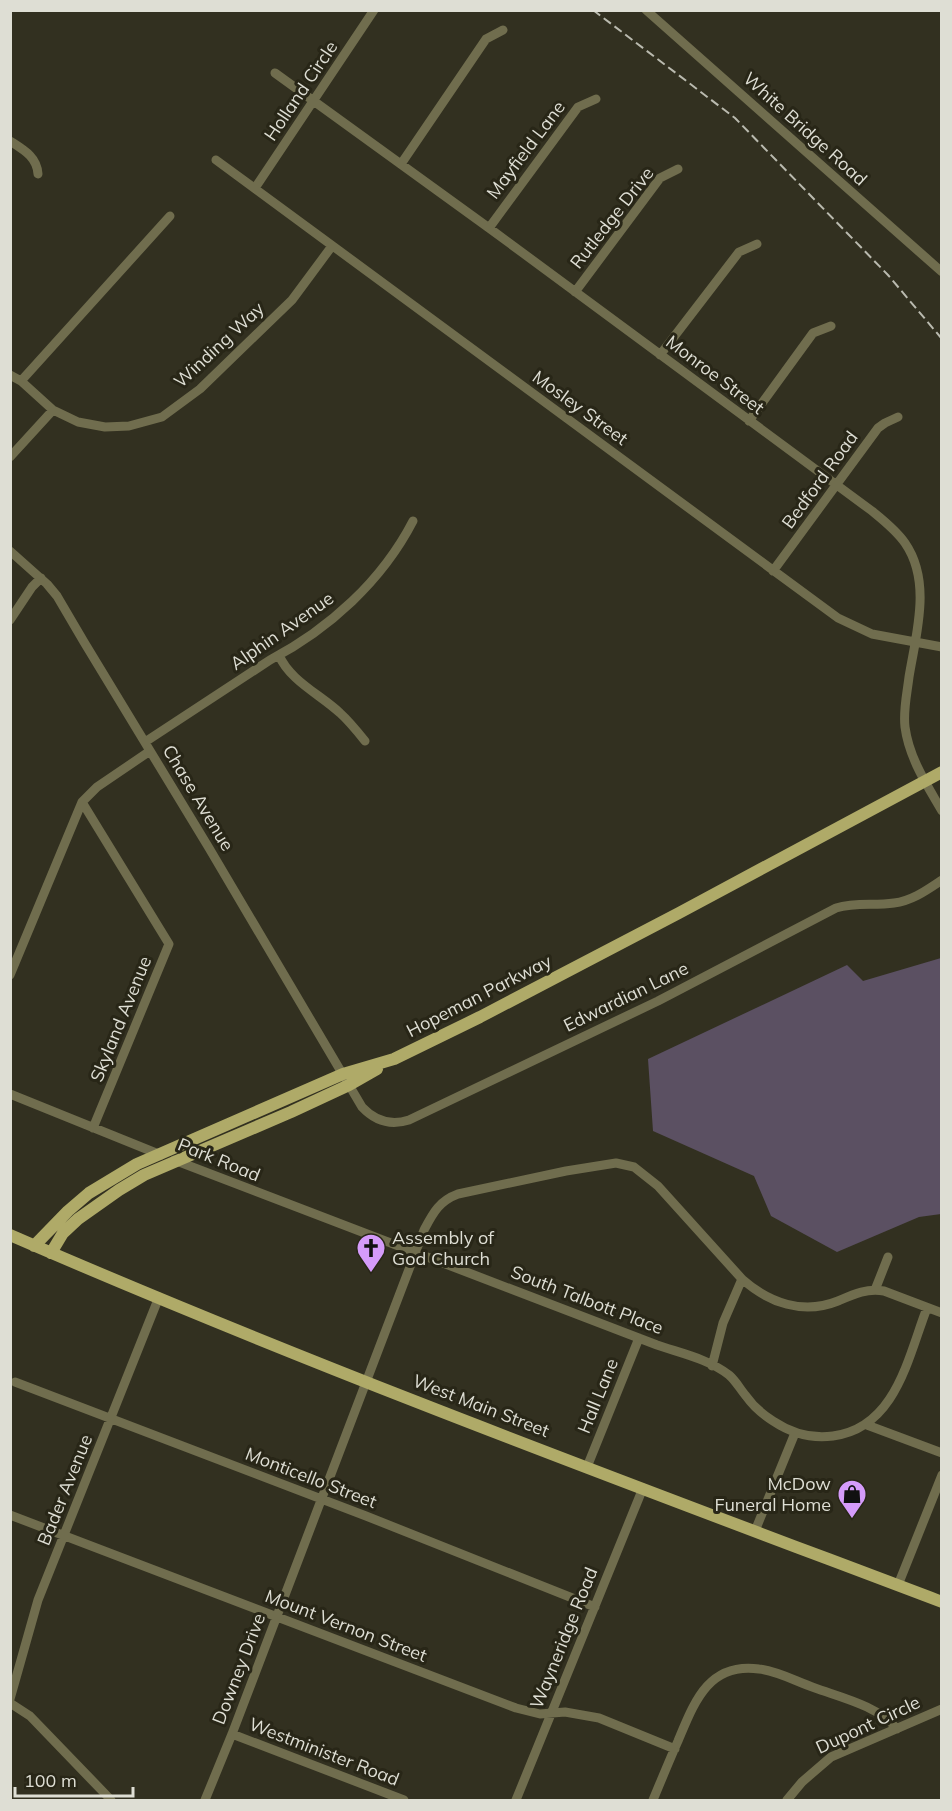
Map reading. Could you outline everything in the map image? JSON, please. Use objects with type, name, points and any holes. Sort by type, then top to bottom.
[{"type":"main road","name":"Hopeman Parkway","points":[[346,1080],[480,1017],[942,772]]},
{"type":"main road","points":[[34,1246],[68,1210],[89,1193],[137,1164],[346,1080]]},
{"type":"main road","points":[[51,1253],[63,1233],[92,1208],[144,1175],[281,1117],[346,1080]]},
{"type":"main road","name":"West Main Street","points":[[10,1235],[367,1381],[942,1602]]},
{"type":"street","name":"Holland Circle","points":[[255,188],[374,10]]},
{"type":"street","name":"White Bridge Road","points":[[646,10],[942,272]]},
{"type":"street","points":[[401,164],[486,39],[503,30]]},
{"type":"street","name":"Monroe Street","points":[[275,73],[836,485],[883,520],[900,537],[910,551],[917,568],[920,585],[915,643],[905,703],[905,725],[909,747],[942,811]]},
{"type":"street","name":"Mayfield Lane","points":[[489,228],[578,107],[596,99]]},
{"type":"street","points":[[10,141],[30,155],[35,161],[38,174]]},
{"type":"street","name":"Mosley Street","points":[[216,160],[848,624],[872,634],[942,647]]},
{"type":"street","name":"Rutledge Drive","points":[[575,292],[660,178],[678,169]]},
{"type":"street","points":[[21,381],[170,216]]},
{"type":"street","points":[[660,355],[740,252],[758,244]]},
{"type":"street","name":"Winding Way","points":[[10,375],[21,381],[52,410],[78,422],[105,427],[129,426],[162,417],[200,389],[292,300],[332,246]]},
{"type":"street","points":[[749,421],[813,333],[831,326]]},
{"type":"street","points":[[10,457],[52,410]]},
{"type":"street","name":"Bedford Road","points":[[773,570],[878,428],[898,417]]},
{"type":"street","name":"Alphin Avenue","points":[[145,742],[327,623],[357,597],[394,553],[413,521]]},
{"type":"street","name":"Chase Avenue","points":[[10,551],[41,578],[67,611],[346,1080]]},
{"type":"street","points":[[10,620],[32,587],[41,578]]},
{"type":"street","points":[[279,655],[294,675],[340,712],[365,741]]},
{"type":"street","points":[[10,975],[14,955],[82,802],[97,787],[150,751]]},
{"type":"street","name":"Skyland Avenue","points":[[82,802],[169,944],[93,1128]]},
{"type":"street","name":"Edwardian Lane","points":[[346,1080],[362,1107],[372,1116],[390,1124],[409,1120],[658,1001],[836,908],[853,904],[898,903],[912,898],[942,880]]},
{"type":"street","name":"Park Road","points":[[10,1094],[176,1161],[416,1253]]},
{"type":"street","name":"Downey Drive","points":[[205,1800],[434,1210],[450,1197],[469,1191],[588,1167],[625,1164],[643,1172],[658,1186],[742,1279]]},
{"type":"street","name":"South Talbott Place","points":[[416,1253],[712,1366],[729,1375],[764,1415],[795,1432],[816,1437],[835,1436],[867,1425]]},
{"type":"street","points":[[875,1290],[888,1257]]},
{"type":"street","points":[[712,1366],[723,1323],[742,1279],[755,1290],[773,1300],[798,1306],[823,1305],[859,1292],[875,1290],[884,1291],[942,1313]]},
{"type":"street","name":"Bader Avenue","points":[[10,1701],[38,1600],[159,1297]]},
{"type":"street","points":[[927,1308],[893,1395],[882,1412],[867,1425],[942,1453]]},
{"type":"street","name":"Hall Lane","points":[[587,1467],[639,1338]]},
{"type":"street","name":"Monticello Street","points":[[15,1382],[595,1606]]},
{"type":"street","points":[[755,1531],[795,1432]]},
{"type":"street","points":[[898,1585],[942,1475]]},
{"type":"street","name":"Wayneridge Road","points":[[516,1800],[643,1488]]},
{"type":"street","name":"Mount Vernon Street","points":[[10,1515],[516,1708],[540,1714],[565,1713],[599,1718],[675,1749]]},
{"type":"street","points":[[653,1800],[700,1692],[724,1674],[744,1668],[773,1672],[849,1701],[883,1716],[897,1729]]},
{"type":"street","points":[[10,1701],[30,1716],[111,1800]]},
{"type":"street","name":"Dupont Circle","points":[[787,1800],[822,1763],[942,1709]]},
{"type":"street","name":"Westminister Road","points":[[232,1734],[404,1800]]},
{"type":"shaded area","points":[[941,958],[941,1214],[919,1217],[837,1252],[771,1216],[754,1176],[653,1131],[648,1059],[847,965],[863,981]]},
{"type":"railway","points":[[593,10],[735,118],[888,275],[942,339]]},
{"type":"place","name":"Assembly of God Church","points":[[371,1274]]},
{"type":"place","name":"McDow Funeral Home","points":[[852,1520]]}]
